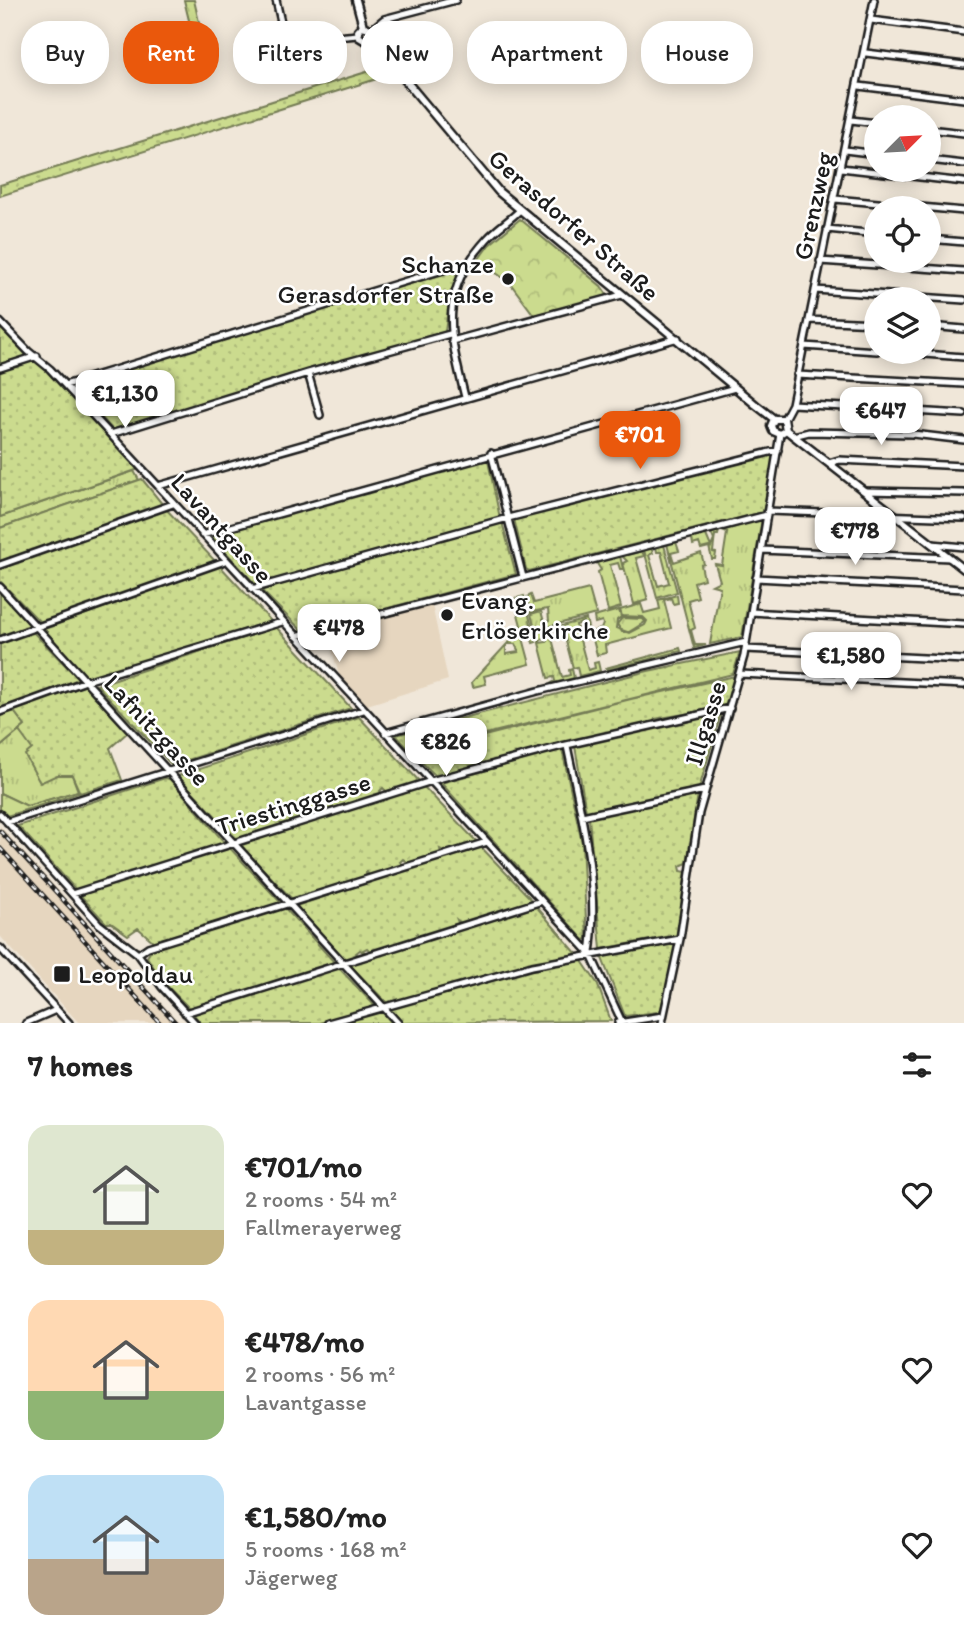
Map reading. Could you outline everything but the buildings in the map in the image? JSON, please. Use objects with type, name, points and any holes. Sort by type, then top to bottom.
[{"type":"main road","points":[[356,0],[362,21]]},
{"type":"main road","points":[[359,35],[361,30]]},
{"type":"main road","name":"Gerasdorfer Straße","points":[[408,84],[484,176],[520,210],[774,419],[771,429],[793,436],[964,569]]},
{"type":"main road","points":[[774,419],[785,419],[783,432]]},
{"type":"street","points":[[276,0],[288,52],[336,37],[359,35]]},
{"type":"street","points":[[382,21],[456,0]]},
{"type":"street","name":"Grenzweg","points":[[785,419],[792,404],[820,261],[866,53],[874,0]]},
{"type":"street","points":[[871,19],[964,32]]},
{"type":"street","points":[[866,53],[964,65]]},
{"type":"street","points":[[859,86],[964,99]]},
{"type":"street","points":[[851,120],[864,122]]},
{"type":"street","points":[[942,130],[964,133]]},
{"type":"street","points":[[845,150],[864,152]]},
{"type":"street","points":[[942,161],[964,164]]},
{"type":"street","points":[[841,168],[964,182]]},
{"type":"street","points":[[835,199],[964,211]]},
{"type":"street","points":[[465,397],[450,334],[452,300],[466,268],[486,240],[520,210]]},
{"type":"street","points":[[827,229],[864,233]]},
{"type":"street","points":[[941,240],[964,242]]},
{"type":"street","points":[[820,261],[964,271]]},
{"type":"street","points":[[65,385],[459,265],[466,268]]},
{"type":"street","points":[[815,290],[964,300]]},
{"type":"street","points":[[452,341],[622,295]]},
{"type":"street","points":[[809,320],[864,322]]},
{"type":"street","name":"Lavantgasse","points":[[0,321],[28,351],[37,355],[111,434],[225,561],[590,953],[620,1023]]},
{"type":"street","points":[[941,327],[964,330]]},
{"type":"street","points":[[111,434],[308,373],[450,334]]},
{"type":"street","points":[[158,486],[678,338]]},
{"type":"street","points":[[804,346],[864,350]]},
{"type":"street","points":[[0,368],[37,355]]},
{"type":"street","points":[[941,355],[964,357]]},
{"type":"street","points":[[308,373],[320,415]]},
{"type":"street","points":[[797,375],[964,384]]},
{"type":"street","points":[[202,535],[491,453],[735,388]]},
{"type":"street","points":[[792,404],[964,414]]},
{"type":"street","name":"Illgasse","points":[[662,1020],[680,939],[705,790],[747,642],[783,432]]},
{"type":"street","points":[[793,436],[809,432],[913,434],[964,439]]},
{"type":"street","points":[[252,589],[508,518],[778,450]]},
{"type":"street","points":[[491,453],[523,577]]},
{"type":"street","points":[[829,463],[879,461],[964,466]]},
{"type":"street","points":[[864,491],[964,493]]},
{"type":"street","points":[[0,565],[173,504]]},
{"type":"street","points":[[296,636],[768,513],[964,518]]},
{"type":"street","points":[[932,544],[964,547]]},
{"type":"street","points":[[761,550],[950,558]]},
{"type":"street","points":[[0,640],[225,561]]},
{"type":"street","points":[[756,578],[964,589]]},
{"type":"street","name":"Lafnitzgasse","points":[[0,587],[398,1023]]},
{"type":"street","points":[[751,612],[964,624]]},
{"type":"street","points":[[0,712],[86,681],[282,622]]},
{"type":"street","points":[[385,733],[552,688],[747,642]]},
{"type":"street","points":[[745,649],[964,660]]},
{"type":"street","points":[[740,674],[964,685]]},
{"type":"street","name":"Triestinggasse","points":[[72,894],[430,781],[730,708]]},
{"type":"street","points":[[7,822],[363,710]]},
{"type":"street","points":[[567,746],[582,816],[591,894],[590,953]]},
{"type":"street","points":[[582,816],[705,790]]},
{"type":"street","points":[[0,814],[100,924],[138,954],[195,1023]]},
{"type":"street","points":[[138,954],[148,947],[487,842]]},
{"type":"street","points":[[185,1013],[542,901]]},
{"type":"street","points":[[328,1023],[383,1006],[590,953],[680,939]]},
{"type":"street","points":[[0,948],[69,1023]]},
{"type":"street","points":[[26,1023],[56,1010]]},
{"type":"street","points":[[620,1023],[662,1020]]},
{"type":"shaded area","points":[[432,605],[448,680],[367,705],[339,675],[327,632]]},
{"type":"shaded area","points":[[0,826],[180,1023],[79,1023],[0,936]]},
{"type":"green space","points":[[184,0],[194,0],[199,21],[189,21]]},
{"type":"green space","points":[[361,74],[361,84],[0,196],[0,185],[328,84],[347,84],[347,78]]},
{"type":"green space","points":[[520,219],[601,286],[608,296],[534,315],[510,283],[478,260],[489,245]]},
{"type":"green space","points":[[455,271],[457,278],[450,293],[445,332],[113,430],[72,386],[256,328]]},
{"type":"green space","points":[[0,326],[28,356],[0,365]]},
{"type":"green space","points":[[37,359],[139,469],[0,517],[0,371]]},
{"type":"green space","points":[[770,454],[774,457],[763,512],[529,571],[526,569],[514,519]]},
{"type":"green space","points":[[487,456],[500,518],[256,585],[212,537],[213,534]]},
{"type":"green space","points":[[134,471],[139,480],[0,528],[0,517]]},
{"type":"green space","points":[[142,479],[163,505],[0,563],[0,528]]},
{"type":"green space","points":[[166,509],[216,562],[41,623],[0,581],[0,567]]},
{"type":"green space","points":[[762,519],[742,637],[710,644],[720,587],[712,585],[720,581],[715,564],[722,565],[727,533],[722,531]]},
{"type":"green space","points":[[502,522],[516,574],[302,631],[260,589]]},
{"type":"green space","points":[[719,531],[718,535],[715,535],[715,559],[712,559],[709,547],[701,549],[699,543],[693,545],[692,538],[706,535],[711,547],[714,540],[711,533]]},
{"type":"green space","points":[[676,542],[679,551],[671,553],[674,562],[701,553],[704,564],[701,565],[704,579],[694,582],[698,597],[688,600],[695,628],[691,630],[695,645],[706,645],[694,648],[667,544]]},
{"type":"green space","points":[[664,545],[677,592],[657,598],[644,550],[651,548],[653,553],[649,555],[658,586],[669,583],[661,552],[657,552],[656,547]]},
{"type":"green space","points":[[642,551],[644,556],[636,558],[648,600],[634,604],[623,563],[627,561],[622,556]]},
{"type":"green space","points":[[620,556],[623,569],[620,569],[618,563],[610,565],[621,607],[608,611],[598,572],[601,570],[596,562]]},
{"type":"green space","points":[[220,566],[271,621],[94,677],[85,675],[44,629]]},
{"type":"green space","points":[[589,589],[596,614],[535,630],[531,614],[541,611],[544,622],[549,621],[548,609],[530,612],[527,597],[531,595],[534,603]]},
{"type":"green space","points":[[0,592],[30,625],[29,627],[0,637]]},
{"type":"green space","points":[[677,595],[678,603],[673,604],[671,598],[664,600],[671,628],[605,645],[606,653],[597,655],[591,632],[601,629],[603,624],[602,621],[595,623],[594,617],[619,610],[621,617],[617,620],[616,628],[630,633],[645,625],[647,621],[643,617],[622,616],[620,610],[641,604],[644,613],[660,609],[658,600]]},
{"type":"green space","points":[[524,596],[533,631],[523,633],[514,599]]},
{"type":"green space","points":[[622,618],[643,619],[645,622],[629,632],[622,632],[617,624]]},
{"type":"green space","points":[[586,619],[588,627],[585,627],[583,622],[576,625],[588,670],[595,668],[594,663],[598,662],[600,671],[579,676],[577,667],[573,668],[562,626]]},
{"type":"green space","points":[[561,626],[562,633],[559,634],[557,629],[550,631],[562,677],[570,675],[569,670],[572,669],[574,678],[550,684],[555,681],[554,677],[548,678],[539,643],[547,642],[546,636],[539,642],[536,632]]},
{"type":"green space","points":[[276,627],[351,708],[172,765],[97,685]]},
{"type":"green space","points":[[32,631],[77,677],[76,680],[0,710],[0,642]]},
{"type":"green space","points":[[534,633],[536,642],[533,643],[531,636],[523,638],[530,664],[484,676],[486,684],[473,687],[472,682],[506,645],[506,654],[519,652],[515,644],[508,644],[512,639]]},
{"type":"green space","points":[[680,648],[681,651],[607,670],[606,668]]},
{"type":"green space","points":[[740,652],[733,674],[411,752],[396,735],[648,671]]},
{"type":"green space","points":[[735,676],[727,707],[655,719],[653,723],[437,777],[413,754],[631,699]]},
{"type":"green space","points":[[85,685],[128,732],[110,748],[122,780],[80,793],[72,775],[57,775],[40,783],[25,755],[32,749],[19,731],[25,726],[13,710]]},
{"type":"green space","points":[[13,710],[25,726],[0,747],[0,714]]},
{"type":"green space","points":[[721,713],[699,789],[586,812],[575,746]]},
{"type":"green space","points":[[359,717],[420,782],[387,792],[383,788],[380,791],[382,794],[237,839],[178,776]]},
{"type":"green space","points":[[19,731],[57,775],[72,775],[78,791],[27,806],[0,793],[0,747]]},
{"type":"green space","points":[[562,749],[582,843],[587,939],[584,940],[441,783]]},
{"type":"green space","points":[[165,778],[170,779],[225,843],[76,890],[18,826]]},
{"type":"green space","points":[[423,786],[477,842],[446,852],[440,849],[441,853],[409,863],[403,859],[400,862],[404,865],[370,876],[366,872],[366,877],[293,900],[241,846],[241,843]]},
{"type":"green space","points":[[78,791],[79,793],[7,816],[0,809],[0,793],[27,806]]},
{"type":"green space","points":[[698,794],[687,863],[680,866],[681,871],[686,872],[677,935],[601,949],[589,818]]},
{"type":"green space","points":[[480,846],[533,901],[462,924],[457,920],[459,925],[421,937],[417,933],[414,939],[371,952],[367,948],[363,950],[366,954],[360,950],[356,953],[359,956],[346,960],[296,906]]},
{"type":"green space","points":[[229,847],[281,903],[155,943],[138,928],[128,935],[111,923],[106,923],[80,895]]},
{"type":"green space","points":[[535,905],[577,954],[387,1003],[350,965]]},
{"type":"green space","points":[[284,907],[335,963],[190,1009],[167,986],[165,977],[162,980],[147,957],[152,949]]},
{"type":"green space","points":[[674,942],[676,944],[661,1009],[658,1012],[625,1016],[600,953]]},
{"type":"green space","points":[[580,958],[597,983],[611,1021],[403,1023],[389,1008],[458,987]]},
{"type":"green space","points":[[338,967],[375,1006],[320,1023],[201,1023],[193,1014]]},
{"type":"green space","points":[[381,1011],[392,1023],[334,1023]]},
{"type":"railway","points":[[0,831],[176,1023]]},
{"type":"railway","points":[[0,848],[160,1023]]},
{"type":"place","name":"Schanze Gerasdorfer Straße","points":[[508,279]]},
{"type":"place","name":"Evang. Erlöserkirche","points":[[447,615]]},
{"type":"place","name":"Leopoldau","points":[[62,974]]}]
